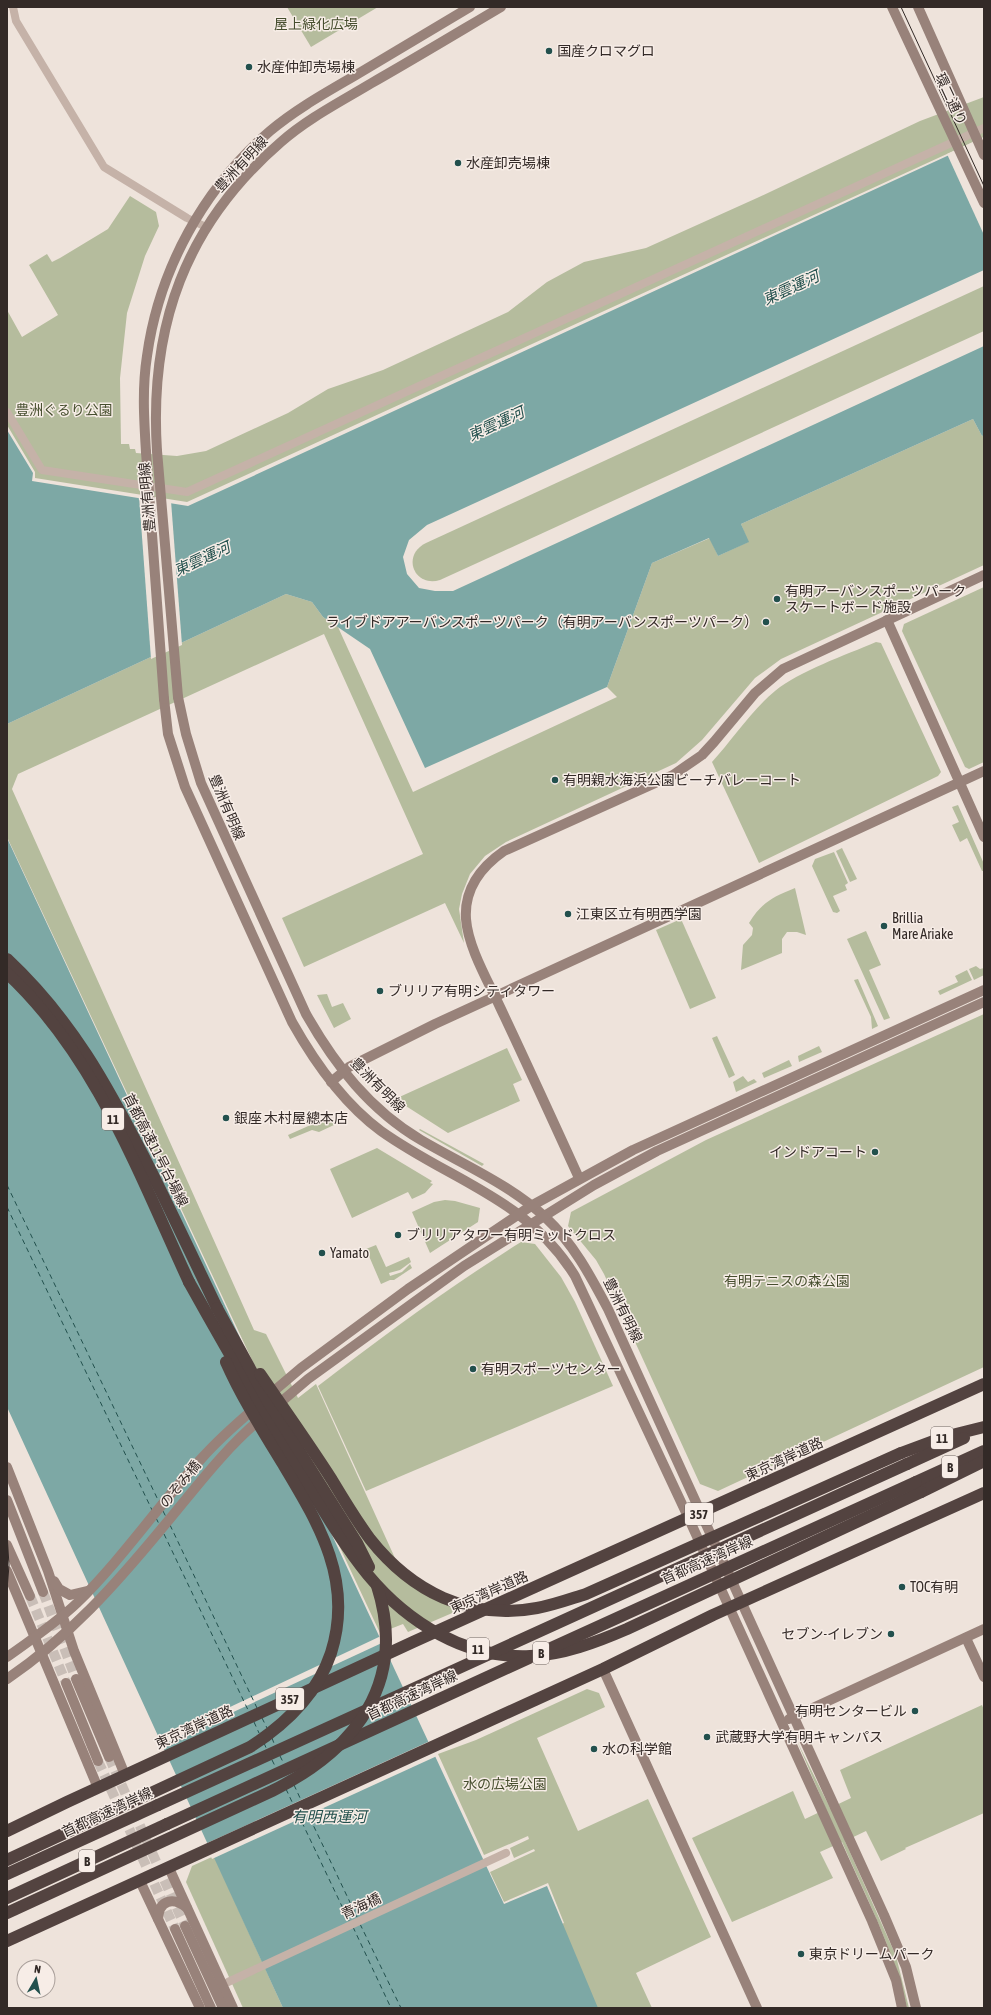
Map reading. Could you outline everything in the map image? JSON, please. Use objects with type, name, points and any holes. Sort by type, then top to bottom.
[{"type":"highway","name":"首都高速11号台場線","points":[[7,959],[56,1011],[86,1052],[103,1080],[167,1204],[217,1308]]},
{"type":"highway","name":"首都高速11号台場線","points":[[7,973],[47,1018],[94,1085],[126,1146],[189,1282]]},
{"type":"highway","name":"11","points":[[189,1282],[248,1387],[320,1505],[368,1575],[394,1602],[416,1621],[440,1635],[475,1649],[500,1655],[530,1656],[567,1650],[601,1640],[918,1487],[984,1461]]},
{"type":"highway","name":"11","points":[[7,1860],[231,1756],[266,1737],[290,1718],[310,1694],[323,1672],[333,1646],[338,1618],[338,1591],[333,1563],[322,1534],[307,1504],[240,1393],[189,1282]]},
{"type":"highway","name":"11","points":[[217,1308],[357,1520],[381,1552],[415,1583],[442,1598],[473,1607],[490,1610],[522,1610],[554,1604],[586,1594],[904,1458]]},
{"type":"highway","name":"11","points":[[7,1912],[302,1776],[324,1760],[345,1741],[369,1708],[378,1684],[385,1646],[385,1622],[380,1596],[371,1571],[357,1543],[266,1398],[217,1308]]},
{"type":"highway","name":"東京湾岸道路","points":[[7,1831],[413,1642],[689,1519],[984,1384]]},
{"type":"highway","name":"首都高速湾岸線","points":[[7,1874],[904,1458],[984,1428]]},
{"type":"highway","name":"首都高速湾岸線","points":[[7,1898],[167,1824],[918,1487],[984,1451]]},
{"type":"highway","points":[[10,1940],[603,1669],[741,1602],[984,1493]]},
{"type":"street","points":[[13,7],[16,21],[104,167],[194,222],[206,227]]},
{"type":"street","name":"豊洲有明線","points":[[470,7],[310,103],[271,130],[231,169],[194,222],[170,268],[161,292],[150,338],[145,379],[146,452],[164,699],[168,734],[184,787],[292,1022],[309,1053],[331,1082],[360,1114],[381,1130],[531,1223],[555,1248],[575,1276],[689,1519],[884,1948],[896,1980],[902,2008]]},
{"type":"street","name":"豊洲有明線","points":[[501,7],[316,117],[281,142],[242,178],[206,227],[183,271],[166,319],[159,358],[155,396],[157,451],[178,697],[186,734],[206,796],[306,1014],[323,1044],[343,1071],[366,1097],[398,1125],[501,1185],[544,1216],[560,1232],[588,1271],[608,1309],[887,1921],[906,1967],[916,2008]]},
{"type":"street","name":"環二通り","points":[[892,7],[984,203]]},
{"type":"street","name":"環二通り","points":[[918,7],[984,155]]},
{"type":"street","points":[[7,412],[42,470],[187,492],[984,128]]},
{"type":"street","points":[[579,1178],[468,934],[466,919],[469,894],[474,881],[489,861],[504,851],[673,775],[702,755],[755,693],[783,669],[984,575]]},
{"type":"street","points":[[887,620],[959,784],[984,836]]},
{"type":"street","points":[[176,764],[179,754],[175,738],[180,734],[186,734]]},
{"type":"street","points":[[331,1082],[343,1071],[355,1064],[495,996],[959,784],[984,771]]},
{"type":"street","name":"のぞみ橋","points":[[7,1656],[62,1617],[77,1598],[88,1591],[228,1431],[301,1368],[444,1263],[531,1206],[579,1178],[646,1144],[984,990]]},
{"type":"street","name":"のぞみ橋","points":[[7,1678],[42,1653],[84,1617],[124,1573],[223,1455],[254,1424],[308,1379],[458,1270],[594,1185],[657,1151],[984,1002]]},
{"type":"street","points":[[7,1467],[48,1570],[62,1617],[125,1775]]},
{"type":"street","points":[[7,1500],[43,1592]]},
{"type":"street","points":[[7,1545],[30,1596]]},
{"type":"street","points":[[48,1570],[59,1589],[77,1598]]},
{"type":"street","points":[[7,1571],[98,1788]]},
{"type":"street","points":[[781,1722],[984,1629]]},
{"type":"street","points":[[966,1638],[984,1677]]},
{"type":"street","points":[[603,1669],[757,2008]]},
{"type":"street","points":[[76,1679],[109,1757]]},
{"type":"street","points":[[66,1683],[98,1761]]},
{"type":"street","name":"青海橋","points":[[228,1982],[506,1853]]},
{"type":"street","points":[[169,1868],[233,2008]]},
{"type":"street","points":[[140,1881],[200,2008]]},
{"type":"street","points":[[158,1919],[158,1913],[162,1906],[167,1902],[180,1902],[187,1908]]},
{"type":"street","points":[[185,1926],[223,2008]]},
{"type":"street","points":[[175,1929],[211,2008]]},
{"type":"green space","name":"屋上緑化広場","points":[[287,7],[378,7],[311,47]]},
{"type":"green space","name":"豊洲ぐるり公園","points":[[984,97],[984,137],[187,502],[35,478],[35,472],[7,425],[7,310],[22,337],[58,315],[29,265],[47,254],[52,262],[108,229],[130,196],[156,212],[159,226],[145,256],[127,313],[120,378],[121,444],[129,444],[130,449],[135,449],[136,453],[177,456],[206,451],[288,413],[328,389],[383,370],[508,312],[547,282],[584,262],[646,248],[757,198],[920,121]]},
{"type":"green space","points":[[984,286],[984,331],[440,580],[431,581],[423,579],[414,569],[414,555],[418,548],[426,543]]},
{"type":"green space","points":[[973,419],[982,436],[984,435],[984,565],[781,659],[755,678],[702,740],[676,763],[506,842],[485,856],[470,874],[462,894],[459,909],[464,943],[445,903],[304,967],[282,918],[423,854],[324,634],[18,774],[12,789],[254,1330],[266,1334],[298,1398],[316,1384],[404,1578],[464,1608],[408,1632],[403,1624],[380,1633],[7,837],[7,724],[286,594],[312,602],[323,617],[338,627],[413,792],[617,697],[607,687],[652,563],[710,538],[718,556],[748,542],[741,524]]},
{"type":"green space","points":[[984,587],[984,762],[969,769],[965,767],[902,631],[904,624]]},
{"type":"green space","points":[[876,642],[881,643],[941,772],[938,776],[759,863],[712,762],[750,716],[775,691],[810,670]]},
{"type":"green space","points":[[958,805],[984,864],[984,871],[982,871],[967,838],[960,842],[952,825],[959,822],[952,807]]},
{"type":"green space","points":[[842,848],[857,879],[850,882],[836,851]]},
{"type":"green space","points":[[834,852],[848,883],[845,885],[847,890],[833,896],[840,911],[837,913],[833,912],[812,866],[815,859]]},
{"type":"green space","points":[[795,888],[806,935],[797,932],[787,932],[782,939],[782,953],[741,970],[743,945],[752,935],[753,928],[749,923],[763,905],[780,894]]},
{"type":"green space","points":[[681,919],[716,998],[690,1009],[656,930]]},
{"type":"green space","points":[[866,931],[881,965],[869,970],[890,1018],[884,1020],[847,939]]},
{"type":"green space","points":[[976,966],[980,969],[984,968],[984,975],[974,980],[969,969]]},
{"type":"green space","points":[[967,970],[972,980],[940,995],[938,991],[958,982],[955,976]]},
{"type":"green space","points":[[858,979],[878,1026],[872,1029],[871,1017],[854,980]]},
{"type":"green space","points":[[327,994],[332,1007],[343,1003],[351,1019],[334,1028],[317,995]]},
{"type":"green space","name":"有明テニスの森公園","points":[[984,1014],[984,1367],[718,1491],[700,1484],[604,1274],[596,1260],[568,1226],[571,1212],[706,1140]]},
{"type":"green space","points":[[717,1036],[735,1075],[729,1078],[712,1038]]},
{"type":"green space","points":[[819,1046],[822,1052],[799,1062],[798,1056]]},
{"type":"green space","points":[[507,1048],[522,1080],[513,1084],[520,1101],[448,1133],[395,1099]]},
{"type":"green space","points":[[789,1060],[792,1066],[764,1078],[762,1073]]},
{"type":"green space","points":[[743,1076],[748,1082],[754,1079],[757,1082],[736,1092],[733,1082]]},
{"type":"green space","points":[[331,1116],[334,1125],[319,1132],[312,1130],[290,1139],[288,1135]]},
{"type":"green space","points":[[420,1129],[484,1164],[482,1166],[419,1130]]},
{"type":"green space","points":[[377,1148],[432,1181],[430,1183],[433,1184],[425,1193],[412,1199],[408,1192],[352,1218],[330,1169]]},
{"type":"green space","points":[[445,1200],[455,1201],[480,1208],[478,1222],[430,1253],[412,1212],[434,1202]]},
{"type":"green space","name":"有明スポーツセンター","points":[[521,1242],[535,1244],[561,1277],[575,1302],[613,1386],[366,1491],[318,1386],[418,1311]]},
{"type":"green space","points":[[376,1245],[386,1267],[409,1257],[411,1262],[400,1270],[389,1273],[390,1276],[402,1272],[410,1264],[412,1268],[394,1280],[381,1284],[366,1249]]},
{"type":"green space","name":"水の広場公園","points":[[587,1689],[599,1693],[605,1707],[537,1738],[578,1831],[648,1799],[711,1937],[636,1973],[652,2008],[383,2008],[564,1923],[548,1883],[504,1902],[490,1872],[535,1851],[534,1849],[514,1858],[510,1848],[529,1839],[528,1836],[484,1855],[438,1754],[476,1740]]},
{"type":"green space","points":[[982,1705],[984,1710],[984,1813],[905,1848],[906,1849],[881,1861],[866,1831],[845,1841],[896,1956],[909,2008],[907,2008],[895,1965],[887,1944],[842,1842],[820,1852],[833,1878],[732,1922],[692,1838],[793,1791],[805,1819],[826,1809],[797,1741],[830,1808],[851,1798],[840,1770]]},
{"type":"green space","points":[[214,1856],[283,2008],[243,2008],[186,1882],[192,1866]]},
{"type":"water","name":"東雲運河","points":[[984,139],[984,270],[427,525],[409,540],[403,557],[407,574],[419,588],[435,591],[453,591],[984,346],[984,435],[982,436],[973,419],[741,524],[749,542],[718,556],[709,538],[652,563],[607,687],[425,768],[370,649],[323,617],[312,602],[286,594],[7,724],[7,430],[33,473],[32,481],[188,506]]},
{"type":"water","name":"有明西運河","points":[[7,838],[504,1904],[547,1886],[598,2008],[283,2008],[7,1407]]},
{"type":"pier","points":[[984,137],[984,235],[947,154]]},
{"type":"pier","points":[[139,496],[171,501],[182,645],[151,659]]},
{"type":"pier","points":[[381,1636],[384,1642],[160,1746],[158,1741]]},
{"type":"pier","points":[[430,1741],[437,1756],[212,1859],[205,1844]]},
{"type":"ferry route","points":[[7,1185],[159,1502]]},
{"type":"ferry route","points":[[7,1207],[152,1510]]},
{"type":"ferry route","points":[[163,1511],[166,1517]]},
{"type":"ferry route","points":[[156,1518],[159,1524]]},
{"type":"ferry route","points":[[170,1525],[257,1708]]},
{"type":"ferry route","points":[[164,1534],[249,1712]]},
{"type":"ferry route","points":[[262,1718],[267,1728]]},
{"type":"ferry route","points":[[254,1722],[259,1733]]},
{"type":"ferry route","points":[[272,1738],[275,1746]]},
{"type":"ferry route","points":[[264,1743],[267,1750]]},
{"type":"ferry route","points":[[280,1756],[284,1764]]},
{"type":"ferry route","points":[[272,1760],[276,1768]]},
{"type":"ferry route","points":[[294,1785],[301,1800]]},
{"type":"ferry route","points":[[286,1789],[293,1804]]},
{"type":"ferry route","points":[[306,1810],[357,1917]]},
{"type":"ferry route","points":[[298,1814],[349,1921]]},
{"type":"ferry route","points":[[360,1924],[401,2008]]},
{"type":"ferry route","points":[[353,1927],[391,2008]]},
{"type":"tunnel","points":[[43,1592],[76,1679]]},
{"type":"tunnel","points":[[30,1596],[66,1683]]},
{"type":"tunnel","points":[[109,1757],[185,1926]]},
{"type":"tunnel","points":[[98,1761],[175,1929]]},
{"type":"tram line","points":[[901,7],[984,186]]},
{"type":"tram line","points":[[7,1534],[9,1565],[7,1590]]},
{"type":"place","name":"国産クロマグロ","points":[[549,51]]},
{"type":"place","name":"水産仲卸売場棟","points":[[249,67]]},
{"type":"place","name":"水産卸売場棟","points":[[458,163]]},
{"type":"place","name":"有明アーバンスポーツパーク スケートボード施設","points":[[777,599]]},
{"type":"place","name":"ライブドアアーバンスポーツパーク（有明アーバンスポーツパーク）","points":[[766,622]]},
{"type":"place","name":"有明親水海浜公園ビーチバレーコート","points":[[555,780]]},
{"type":"place","name":"江東区立有明西学園","points":[[568,914]]},
{"type":"place","name":"Brillia Mare Ariake","points":[[884,926]]},
{"type":"place","name":"ブリリア有明シティタワー","points":[[380,991]]},
{"type":"place","name":"銀座 木村屋總本店","points":[[226,1118]]},
{"type":"place","name":"インドアコート","points":[[875,1152]]},
{"type":"place","name":"ブリリアタワー有明ミッドクロス","points":[[398,1235]]},
{"type":"place","name":"Yamato","points":[[322,1253]]},
{"type":"place","name":"有明スポーツセンター","points":[[473,1369]]},
{"type":"place","name":"TOC有明","points":[[902,1587]]},
{"type":"place","name":"セブン-イレブン","points":[[891,1634]]},
{"type":"place","name":"有明センタービル","points":[[915,1711]]},
{"type":"place","name":"武蔵野大学有明キャンパス","points":[[707,1737]]},
{"type":"place","name":"水の科学館","points":[[594,1749]]},
{"type":"place","name":"東京ドリームパーク","points":[[801,1954]]}]
